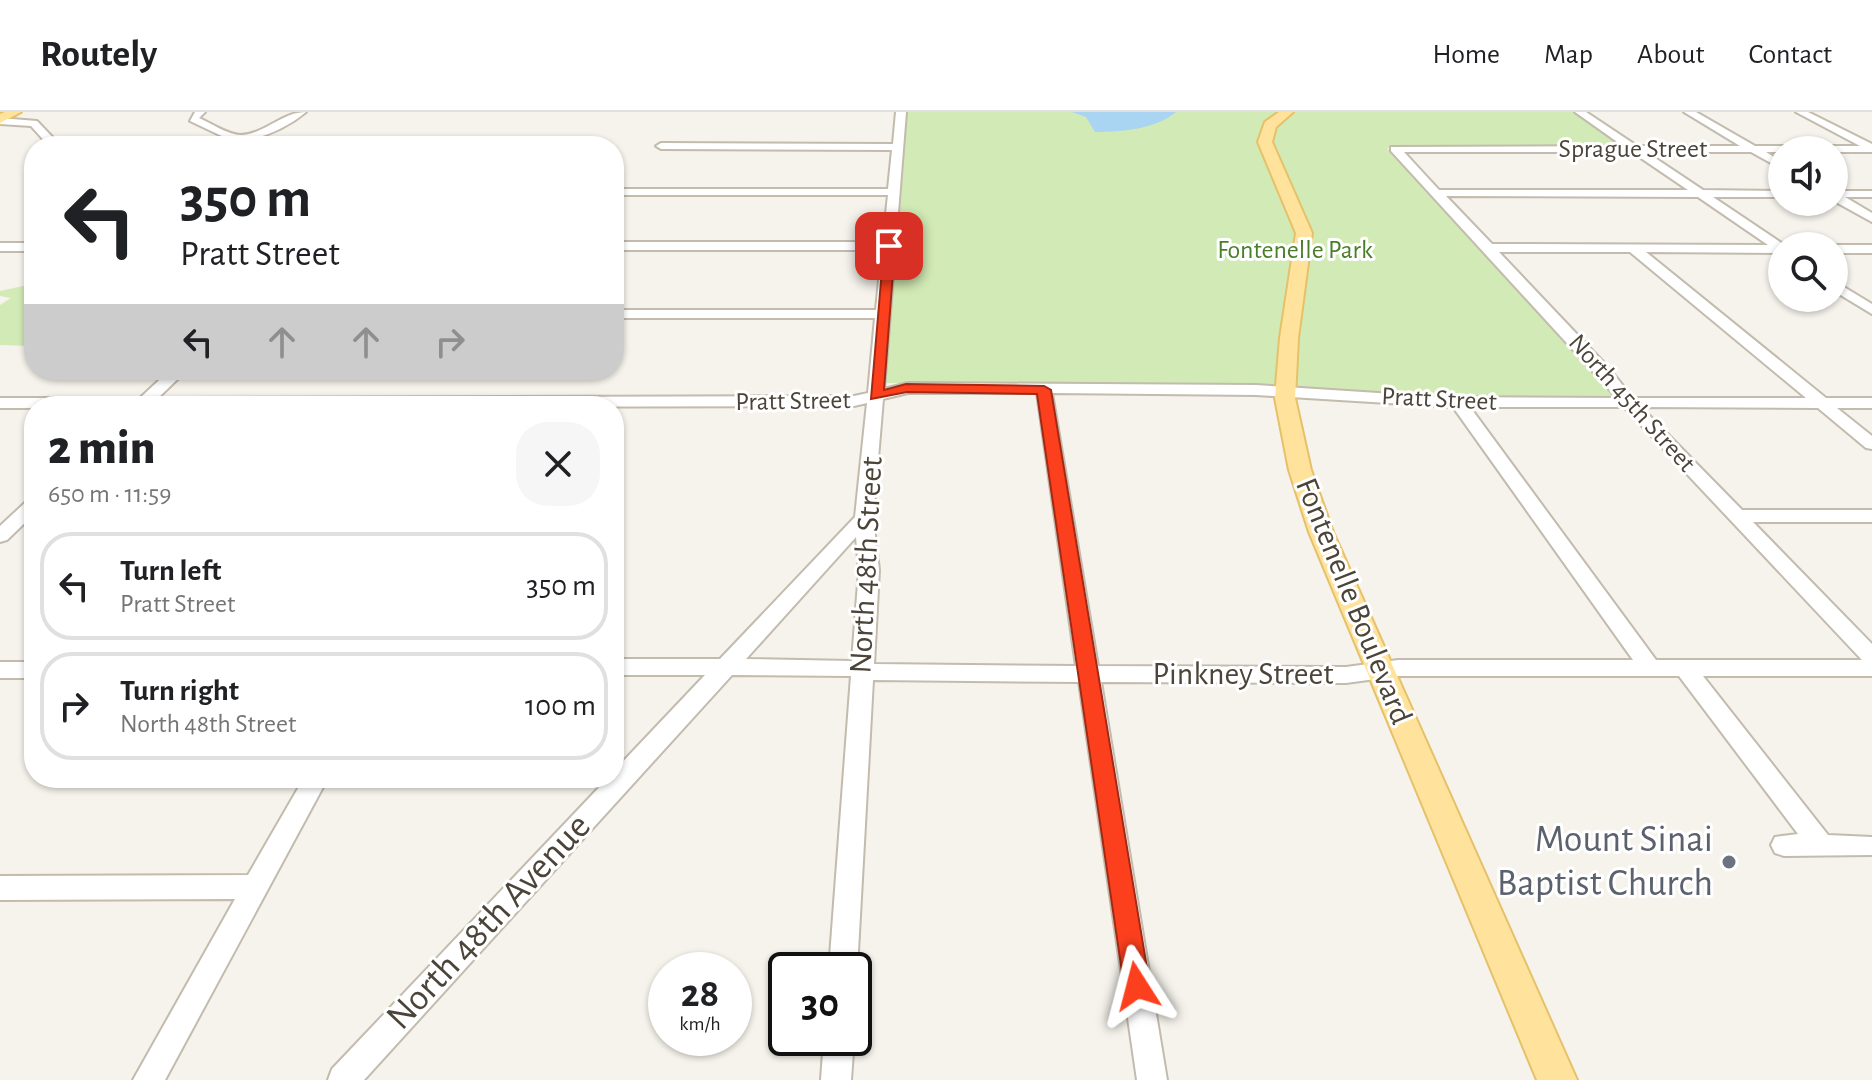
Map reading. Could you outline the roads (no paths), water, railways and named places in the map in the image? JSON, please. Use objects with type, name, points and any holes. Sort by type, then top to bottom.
[{"type":"main road","points":[[0,120],[15,112]]},
{"type":"main road","name":"Fontenelle Boulevard","points":[[1287,112],[1270,125],[1265,142],[1304,233],[1289,338],[1285,392],[1293,444],[1309,500],[1557,1080]]},
{"type":"street","points":[[200,112],[193,119],[199,124],[230,136]]},
{"type":"street","points":[[254,136],[301,112]]},
{"type":"street","name":"North 48th Street","points":[[844,952],[869,570],[864,518],[901,112]]},
{"type":"street","points":[[1580,112],[1768,239]]},
{"type":"street","points":[[1689,112],[1768,158]]},
{"type":"street","points":[[1801,112],[1872,148]]},
{"type":"street","points":[[0,120],[34,123],[46,136]]},
{"type":"street","points":[[661,146],[898,147]]},
{"type":"street","name":"Sprague Street","points":[[1395,149],[1872,148]]},
{"type":"street","name":"North 45th Street","points":[[1395,149],[1736,516],[1872,657]]},
{"type":"street","points":[[624,192],[894,192]]},
{"type":"street","points":[[1435,193],[1768,194]]},
{"type":"street","points":[[1848,195],[1872,194]]},
{"type":"street","points":[[1848,203],[1872,218]]},
{"type":"street","points":[[624,246],[889,246]]},
{"type":"street","points":[[0,247],[24,247]]},
{"type":"street","points":[[1488,248],[1768,249]]},
{"type":"street","points":[[1634,249],[1872,444]]},
{"type":"street","points":[[1848,249],[1872,249]]},
{"type":"street","points":[[1848,294],[1872,310]]},
{"type":"street","points":[[624,314],[884,314]]},
{"type":"street","points":[[151,396],[168,380]]},
{"type":"street","name":"Pratt Street","points":[[624,403],[854,401],[906,388],[1256,390],[1458,402],[1872,403]]},
{"type":"street","points":[[1044,390],[1152,1080]]},
{"type":"street","points":[[1458,402],[1650,668]]},
{"type":"street","name":"Pratt Street","points":[[0,403],[24,403]]},
{"type":"street","points":[[0,517],[24,514]]},
{"type":"street","points":[[1736,516],[1872,516]]},
{"type":"street","points":[[0,536],[24,517]]},
{"type":"street","name":"North 48th Avenue","points":[[624,778],[864,518]]},
{"type":"street","name":"Pinkney Street","points":[[624,667],[840,667],[882,673],[1355,675],[1398,668],[1872,668]]},
{"type":"street","points":[[1686,669],[1820,844]]},
{"type":"street","points":[[0,670],[24,670]]},
{"type":"street","points":[[148,1080],[310,788]]},
{"type":"street","name":"North 48th Avenue","points":[[343,1080],[614,788]]},
{"type":"street","points":[[1784,845],[1866,846]]},
{"type":"street","points":[[0,888],[255,887]]},
{"type":"street","points":[[836,1080],[838,1056]]},
{"type":"water","points":[[1072,112],[1176,112],[1148,126],[1095,132],[1086,117]]},
{"type":"place","name":"Mount Sinai Baptist Church","points":[[1729,862]]},
{"type":"park label","name":"Fontenelle Park","points":[[1295,250]]}]
